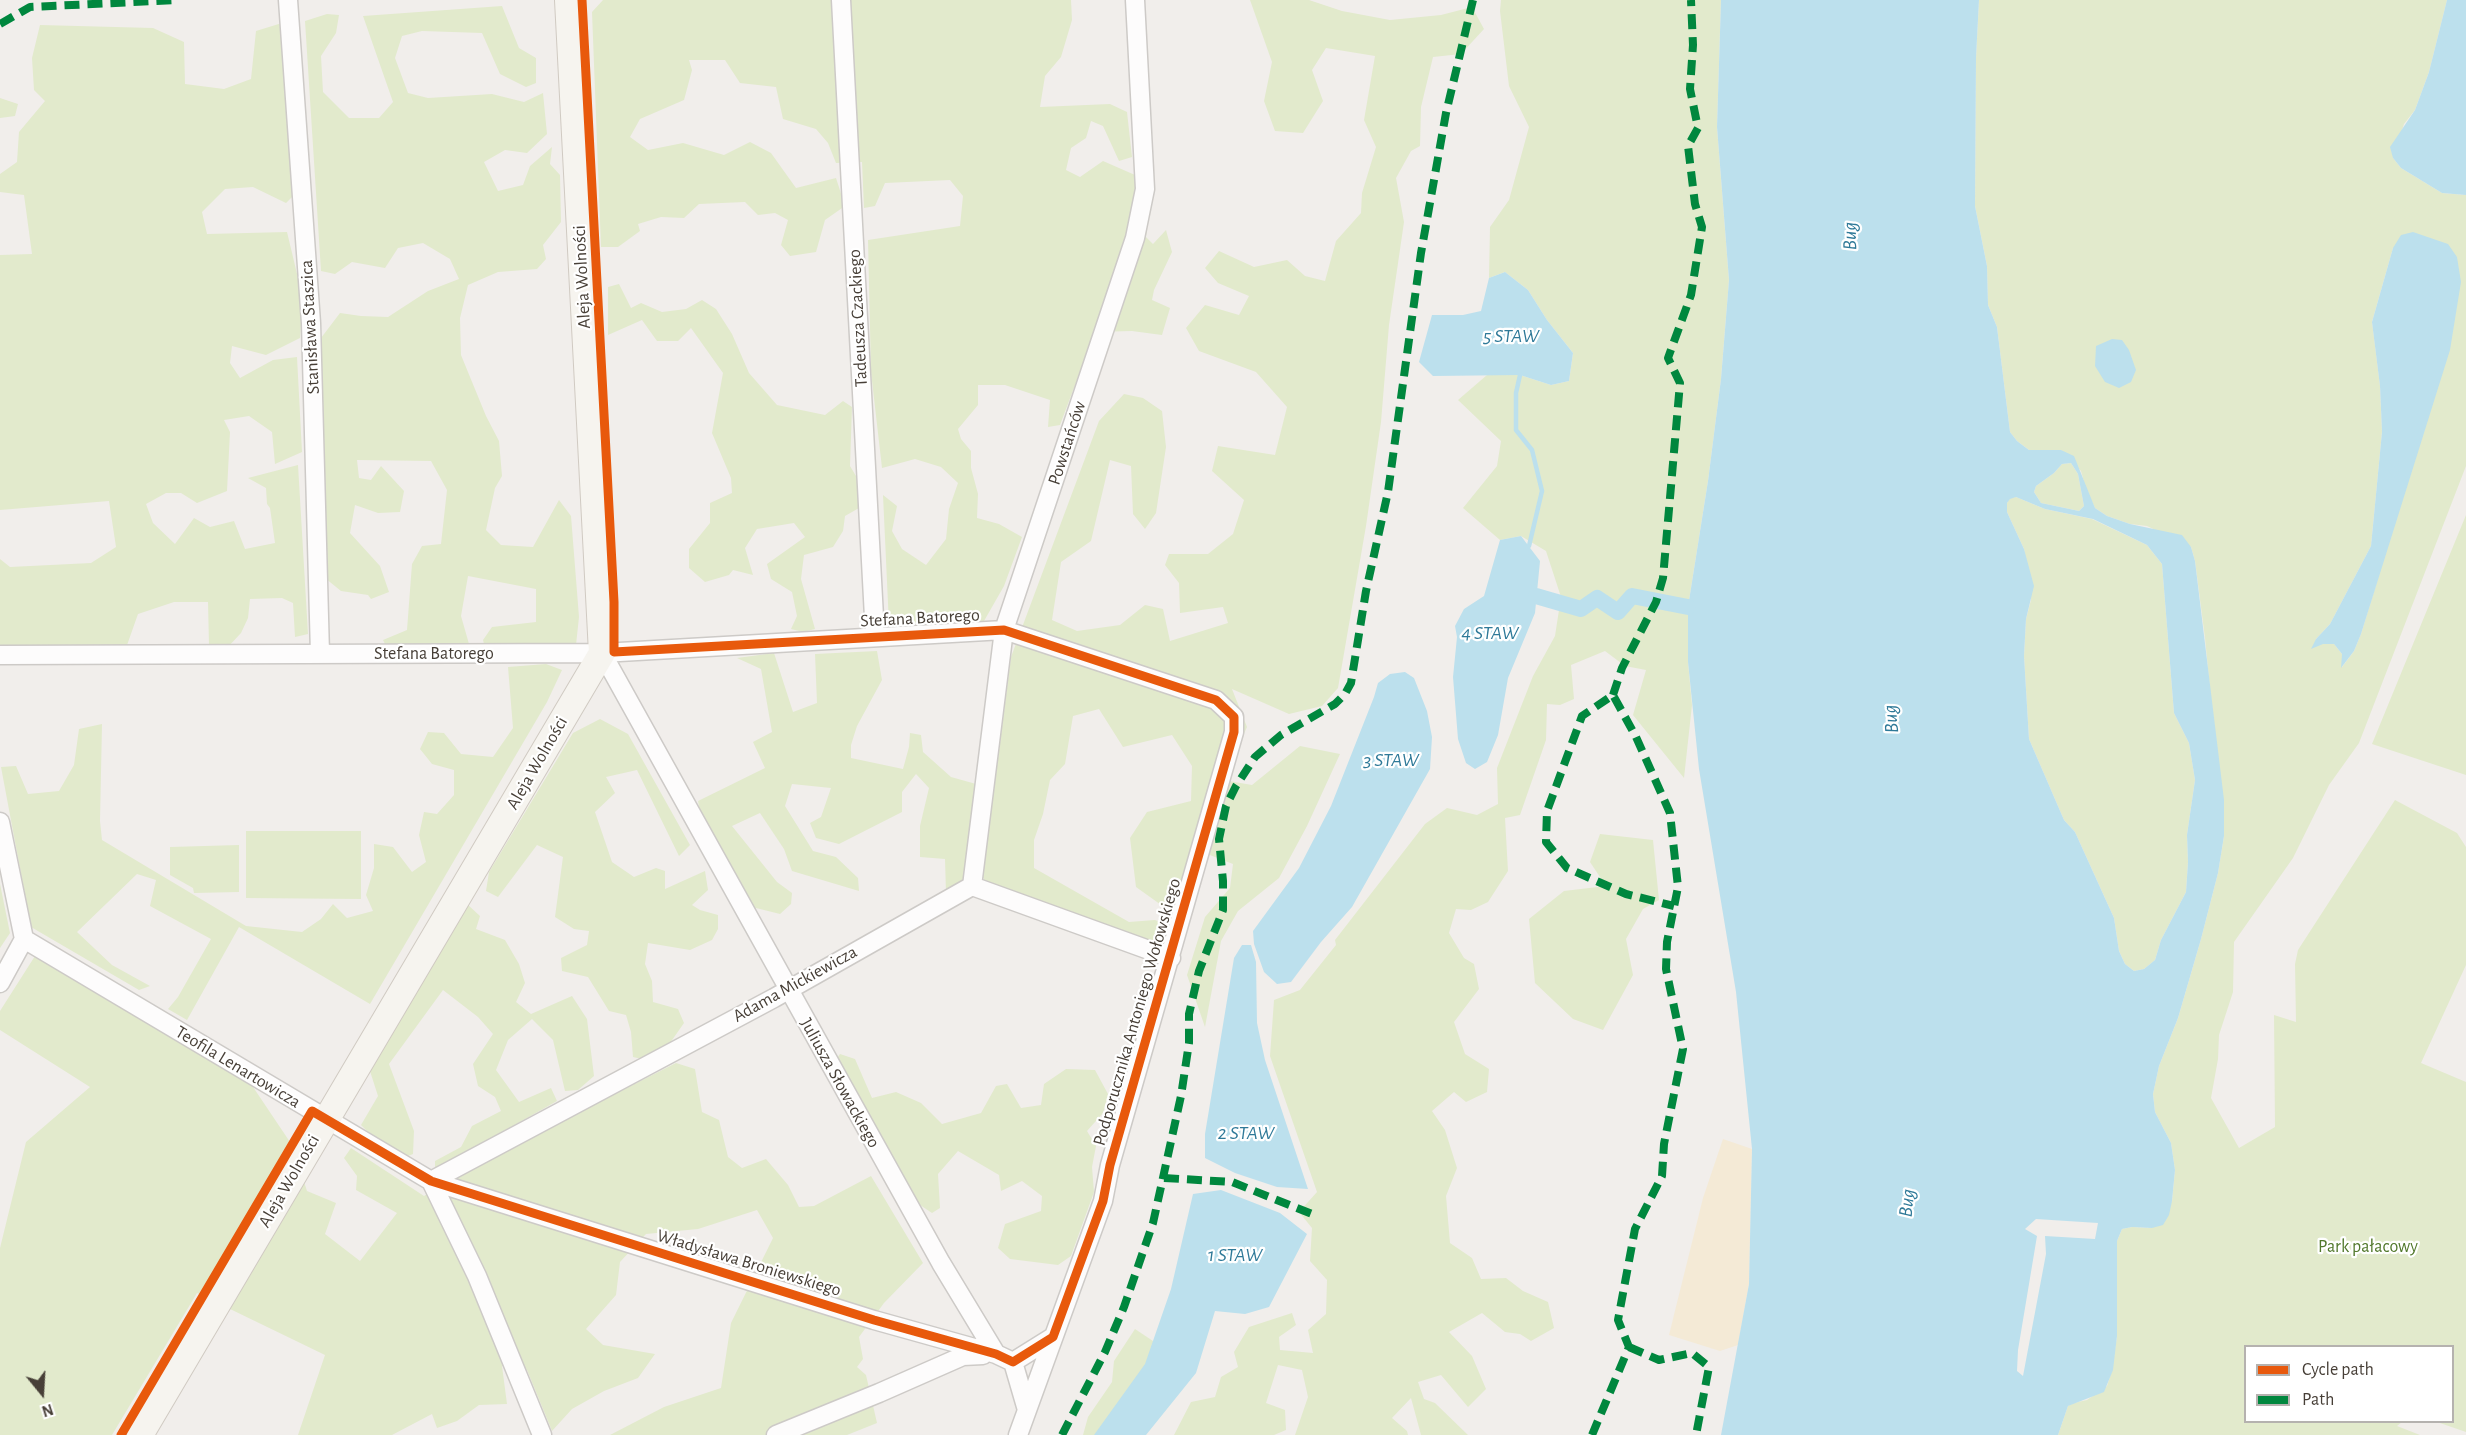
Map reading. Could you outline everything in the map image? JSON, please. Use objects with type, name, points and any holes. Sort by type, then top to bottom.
[{"type":"street","name":"Stanisława Staszica","points":[[288,0],[311,323],[320,654]]},
{"type":"street","name":"Aleja Wolności","points":[[140,1435],[602,653],[568,0]]},
{"type":"street","name":"Tadeusza Czackiego","points":[[841,0],[875,636]]},
{"type":"street","name":"Powstańców","points":[[972,886],[1004,630],[1135,238],[1145,189],[1135,0]]},
{"type":"street","name":"Stefana Batorego","points":[[0,655],[602,653],[1004,630],[1216,700]]},
{"type":"street","name":"Juliusza Słowackiego","points":[[602,653],[941,1263],[996,1354]]},
{"type":"street","name":"Podporucznika Antoniego Wołowskiego","points":[[1018,1435],[1103,1201],[1110,1165],[1234,732],[1234,717],[1216,700]]},
{"type":"street","points":[[0,822],[24,939],[0,983]]},
{"type":"street","points":[[972,886],[1171,958]]},
{"type":"street","name":"Adama Mickiewicza","points":[[431,1181],[774,998],[787,988],[972,886]]},
{"type":"street","name":"Teofila Lenartowicza","points":[[24,939],[431,1181]]},
{"type":"street","points":[[431,1181],[477,1275],[542,1435]]},
{"type":"street","name":"Władysława Broniewskiego","points":[[431,1181],[874,1320],[996,1354],[1013,1362]]},
{"type":"street","points":[[1027,1410],[1013,1362],[1053,1337]]},
{"type":"street","points":[[776,1435],[963,1356],[996,1354]]},
{"type":"green space","points":[[603,0],[1071,0],[1072,20],[1061,57],[1045,76],[1040,107],[1110,104],[1127,112],[1132,157],[1119,161],[1103,126],[1091,121],[1086,138],[1071,148],[1066,170],[1080,177],[1103,161],[1135,175],[1149,209],[1146,237],[1153,244],[1166,230],[1172,252],[1154,290],[1152,300],[1170,308],[1162,335],[1132,331],[1095,332],[1060,425],[1048,427],[1050,400],[1005,385],[978,385],[978,405],[958,429],[961,439],[971,451],[971,468],[978,494],[977,518],[999,524],[1022,537],[1004,586],[984,621],[945,620],[889,625],[883,495],[897,506],[892,531],[902,549],[926,565],[946,539],[949,509],[958,483],[941,467],[915,459],[882,468],[871,372],[868,240],[960,226],[963,196],[950,180],[885,183],[875,206],[864,208],[862,162],[836,163],[828,143],[816,129],[783,119],[776,87],[740,83],[725,60],[689,60],[692,70],[684,100],[640,119],[630,137],[648,150],[683,143],[724,155],[750,142],[771,153],[796,188],[836,178],[845,206],[825,220],[816,252],[790,256],[781,245],[788,220],[775,213],[758,215],[745,202],[699,204],[684,218],[661,217],[638,224],[640,231],[618,247],[601,247],[592,12]]},
{"type":"green space","points":[[1250,0],[1309,0],[1342,11],[1390,20],[1441,15],[1472,7],[1484,29],[1461,54],[1433,57],[1421,107],[1420,146],[1411,151],[1396,178],[1404,222],[1389,325],[1381,422],[1338,688],[1322,706],[1289,714],[1232,689],[1247,727],[1223,780],[1252,785],[1300,746],[1340,754],[1307,826],[1279,878],[1238,911],[1221,941],[1205,1027],[1187,975],[1205,917],[1230,888],[1233,864],[1202,852],[1183,907],[1171,912],[1136,887],[1130,838],[1147,812],[1191,801],[1192,766],[1172,735],[1123,747],[1099,709],[1073,716],[1065,764],[1050,780],[1043,814],[1034,840],[1034,868],[1129,922],[1155,920],[1167,925],[1163,948],[986,884],[980,870],[946,893],[945,859],[920,857],[920,826],[929,788],[916,774],[902,792],[902,812],[839,844],[816,838],[810,823],[821,817],[831,788],[792,784],[785,806],[813,851],[836,857],[858,878],[859,891],[792,871],[784,849],[760,813],[732,826],[777,882],[792,893],[791,904],[780,914],[752,907],[701,819],[698,801],[765,768],[753,742],[772,732],[761,669],[737,658],[774,653],[793,712],[817,703],[815,654],[877,651],[882,680],[857,726],[851,745],[851,758],[903,769],[910,733],[921,735],[923,752],[951,777],[994,789],[1011,657],[1099,421],[1124,394],[1143,398],[1162,411],[1166,447],[1156,513],[1145,529],[1133,514],[1131,466],[1110,460],[1091,541],[1061,562],[1052,620],[1077,631],[1120,625],[1145,605],[1163,609],[1170,641],[1228,623],[1223,607],[1180,613],[1179,583],[1165,565],[1169,554],[1208,554],[1233,534],[1244,500],[1212,471],[1218,446],[1275,455],[1287,407],[1256,372],[1199,351],[1186,328],[1205,305],[1239,315],[1249,296],[1218,283],[1205,268],[1219,251],[1254,267],[1287,260],[1305,276],[1325,281],[1336,241],[1361,213],[1362,193],[1376,147],[1364,120],[1375,56],[1326,48],[1312,70],[1323,101],[1303,133],[1275,131],[1264,101],[1272,62]]},
{"type":"green space","points":[[1501,0],[1721,0],[1717,127],[1729,280],[1721,379],[1688,607],[1688,662],[1692,705],[1684,778],[1633,715],[1646,670],[1625,666],[1605,651],[1571,665],[1574,699],[1560,705],[1547,704],[1546,740],[1520,815],[1505,818],[1508,871],[1488,902],[1471,910],[1456,909],[1449,933],[1464,958],[1474,964],[1479,989],[1454,1022],[1465,1054],[1489,1069],[1487,1092],[1466,1102],[1454,1092],[1432,1111],[1445,1130],[1457,1168],[1446,1196],[1450,1243],[1472,1258],[1481,1279],[1506,1278],[1523,1291],[1548,1302],[1554,1328],[1531,1341],[1520,1334],[1505,1332],[1482,1313],[1449,1332],[1472,1356],[1486,1389],[1468,1407],[1441,1375],[1418,1382],[1424,1399],[1435,1403],[1468,1435],[1421,1435],[1411,1398],[1392,1418],[1407,1431],[1408,1435],[1295,1435],[1308,1397],[1302,1370],[1278,1365],[1266,1403],[1285,1410],[1286,1430],[1274,1435],[1174,1435],[1191,1402],[1215,1397],[1221,1377],[1238,1367],[1234,1352],[1249,1327],[1292,1313],[1296,1325],[1279,1337],[1280,1350],[1313,1353],[1308,1330],[1326,1314],[1327,1280],[1310,1261],[1312,1228],[1299,1212],[1317,1192],[1270,1056],[1274,1000],[1300,990],[1336,945],[1335,940],[1425,824],[1447,808],[1477,815],[1498,804],[1497,768],[1533,676],[1555,636],[1561,597],[1546,551],[1521,536],[1500,540],[1463,508],[1497,466],[1501,441],[1458,400],[1487,375],[1520,375],[1551,385],[1569,381],[1573,353],[1547,320],[1528,290],[1505,272],[1489,278],[1490,227],[1509,200],[1529,127],[1509,86],[1500,11]]},
{"type":"green space","name":"Park pałacowy","points":[[1979,0],[2447,0],[2429,72],[2415,110],[2404,124],[2393,158],[2401,168],[2442,193],[2466,195],[2466,466],[2359,743],[2329,785],[2293,858],[2234,942],[2233,992],[2219,1035],[2218,1059],[2211,1098],[2239,1148],[2275,1127],[2274,1015],[2296,1022],[2295,964],[2298,950],[2395,800],[2457,833],[2466,847],[2466,965],[2421,1063],[2466,1082],[2466,1432],[2440,1423],[2454,1423],[2454,1345],[2244,1345],[2244,1423],[2401,1423],[2397,1426],[2420,1435],[2058,1435],[2068,1406],[2087,1400],[2107,1386],[2112,1370],[2117,1336],[2117,1241],[2122,1229],[2152,1228],[2172,1201],[2175,1170],[2171,1143],[2155,1112],[2153,1094],[2159,1066],[2178,1018],[2201,939],[2218,873],[2224,836],[2205,638],[2195,561],[2191,547],[2147,526],[2130,524],[2107,516],[2095,508],[2086,490],[2081,471],[2061,450],[2029,450],[2010,432],[1997,327],[1988,305],[1987,266],[1975,206],[1976,58]],"holes":[[[2393,248],[2378,578],[2354,651],[2342,667],[2342,654],[2334,644],[2323,644],[2316,639],[2330,624],[2371,546],[2382,432],[2380,386],[2372,322]]]},
{"type":"green space","points":[[502,6],[519,48],[536,58],[536,83],[526,87],[500,74],[482,33],[422,31],[402,36],[395,58],[408,93],[428,98],[492,94],[524,102],[543,93],[547,134],[527,153],[505,150],[484,162],[498,191],[523,185],[530,166],[552,147],[550,164],[560,175],[561,222],[543,245],[546,259],[537,269],[498,272],[468,285],[460,318],[461,355],[499,441],[502,476],[495,488],[486,530],[501,545],[533,547],[559,500],[571,516],[579,617],[576,645],[485,648],[483,640],[492,627],[536,622],[536,589],[468,576],[461,616],[469,644],[387,648],[383,640],[407,630],[412,564],[422,546],[441,544],[447,490],[431,461],[357,460],[359,478],[371,480],[381,466],[404,491],[400,512],[378,513],[355,505],[350,533],[380,566],[389,592],[371,599],[368,595],[341,591],[325,578],[321,338],[340,313],[388,317],[428,291],[459,279],[450,259],[423,243],[398,248],[385,268],[352,262],[335,274],[321,271],[305,21],[327,14],[339,15],[336,33],[321,56],[323,92],[349,118],[379,118],[393,102],[363,16]]},
{"type":"green space","points":[[282,23],[296,193],[286,203],[253,187],[225,189],[202,212],[207,234],[287,232],[303,299],[300,338],[266,355],[232,346],[230,363],[240,378],[273,360],[297,357],[302,452],[275,464],[272,432],[249,416],[224,420],[230,432],[227,491],[197,503],[181,493],[166,493],[146,504],[153,523],[175,544],[194,518],[210,527],[234,521],[245,549],[275,543],[266,488],[248,478],[298,465],[308,634],[295,637],[293,603],[282,598],[250,599],[248,618],[241,633],[228,647],[209,645],[208,602],[174,602],[138,614],[126,648],[0,653],[0,559],[10,567],[91,563],[116,547],[109,501],[0,510],[0,255],[32,254],[24,195],[0,192],[0,174],[17,162],[19,132],[45,101],[34,90],[32,58],[40,25],[153,28],[184,42],[185,84],[224,89],[251,79],[256,31]]},
{"type":"green space","points":[[0,98],[18,104],[15,116],[0,118]]},
{"type":"green space","points":[[619,284],[631,308],[641,303],[662,312],[686,309],[702,300],[716,309],[732,334],[749,373],[777,405],[825,415],[843,401],[852,407],[850,466],[859,481],[859,508],[845,516],[843,531],[833,547],[804,555],[801,579],[815,629],[803,632],[791,629],[797,616],[792,592],[771,579],[767,564],[805,537],[794,523],[757,529],[745,548],[753,575],[733,570],[729,575],[705,582],[689,568],[689,549],[710,523],[710,503],[732,493],[731,478],[712,433],[723,373],[691,328],[678,341],[657,341],[642,320],[608,335],[608,287]]},
{"type":"green space","points":[[2071,463],[2078,474],[2084,506],[2079,511],[2041,503],[2034,492],[2036,486],[2062,464]]},
{"type":"green space","points":[[2016,497],[2045,509],[2092,519],[2147,545],[2162,564],[2174,713],[2189,743],[2195,780],[2187,835],[2186,892],[2161,940],[2155,960],[2144,969],[2134,971],[2125,964],[2119,951],[2114,918],[2075,832],[2064,820],[2029,739],[2024,656],[2026,619],[2031,600],[2024,549],[2007,512],[2007,503],[2010,498]]},
{"type":"green space","points":[[2466,515],[2466,775],[2372,744]]},
{"type":"green space","points":[[546,664],[562,670],[547,702],[370,1004],[239,927],[187,1020],[168,1009],[178,997],[211,939],[150,906],[156,880],[137,874],[77,932],[112,965],[150,986],[139,990],[31,927],[1,767],[16,766],[28,794],[59,791],[74,765],[79,729],[102,724],[100,821],[102,840],[246,926],[302,932],[321,919],[333,904],[347,918],[373,911],[366,895],[374,868],[374,844],[393,847],[412,872],[426,862],[419,835],[424,812],[437,814],[454,795],[454,770],[432,764],[420,749],[428,732],[444,733],[461,754],[493,757],[513,728],[508,667]]},
{"type":"green space","points":[[600,719],[628,734],[690,845],[679,856],[637,770],[606,777],[615,793],[595,812],[612,862],[634,877],[656,868],[665,871],[665,889],[705,871],[708,890],[692,905],[718,915],[718,929],[712,940],[690,950],[648,943],[645,964],[652,981],[653,1002],[678,1009],[684,1023],[670,1043],[642,1059],[633,1057],[631,1032],[626,1015],[609,1011],[588,977],[562,971],[561,958],[587,945],[589,931],[574,929],[555,917],[563,857],[537,845],[498,897],[486,891],[489,872],[573,733]]},
{"type":"green space","points":[[246,831],[361,831],[361,899],[246,898]]},
{"type":"green space","points":[[1600,834],[1653,840],[1659,900],[1643,909],[1626,939],[1633,975],[1603,1030],[1573,1019],[1535,983],[1529,919],[1564,891],[1606,886],[1590,862]]},
{"type":"green space","points":[[239,845],[239,892],[194,893],[193,888],[170,875],[170,847]]},
{"type":"green space","points":[[0,884],[10,933],[0,948]]},
{"type":"green space","points":[[467,904],[480,916],[476,929],[505,940],[519,964],[525,983],[516,1002],[531,1014],[572,996],[587,1019],[594,1076],[578,1090],[565,1091],[553,1040],[532,1019],[508,1040],[496,1070],[519,1102],[551,1088],[557,1101],[435,1170],[435,1161],[461,1147],[472,1126],[501,1111],[495,1097],[478,1086],[473,1064],[493,1034],[478,1017],[443,990],[389,1064],[414,1131],[413,1154],[403,1158],[377,1141],[361,1125],[378,1096],[369,1068]]},
{"type":"green space","points":[[35,956],[171,1033],[251,1084],[292,1145],[307,1191],[336,1203],[325,1234],[360,1261],[397,1213],[356,1190],[357,1176],[344,1158],[351,1148],[424,1196],[467,1169],[676,1063],[695,1069],[702,1112],[719,1120],[728,1157],[742,1168],[766,1159],[788,1185],[799,1207],[814,1206],[871,1176],[923,1263],[884,1303],[859,1337],[863,1359],[857,1367],[866,1375],[877,1423],[847,1435],[610,1435],[664,1407],[721,1388],[731,1323],[773,1238],[757,1210],[698,1229],[646,1234],[620,1262],[616,1295],[586,1329],[603,1345],[655,1354],[638,1378],[604,1391],[572,1409],[552,1431],[527,1370],[502,1366],[507,1404],[479,1405],[457,1421],[437,1428],[432,1414],[392,1435],[298,1435],[325,1355],[197,1293],[112,1435],[0,1435],[0,1248],[26,1142],[90,1087],[0,1030],[0,1011]]},
{"type":"green space","points":[[840,1054],[855,1059],[872,1098],[896,1092],[921,1103],[942,1124],[981,1113],[996,1086],[1007,1084],[1021,1108],[1041,1105],[1044,1084],[1066,1069],[1095,1070],[1108,1094],[1103,1113],[1087,1131],[1096,1146],[1092,1167],[1094,1192],[1071,1256],[1058,1265],[1010,1259],[998,1248],[1005,1224],[1041,1211],[1042,1196],[1022,1181],[1001,1191],[999,1175],[958,1151],[938,1174],[940,1208],[932,1213],[920,1205],[834,1062]]},
{"type":"green space","points":[[1135,1329],[1165,1349],[1108,1435],[1083,1435],[1088,1417],[1112,1382],[1114,1361]]},
{"type":"sand","points":[[1723,1139],[1752,1149],[1749,1284],[1738,1345],[1720,1351],[1669,1335],[1703,1198]]},
{"type":"water","name":"Bug","points":[[1721,0],[1979,0],[1976,58],[1975,206],[1987,266],[1988,305],[1997,327],[2010,432],[2029,450],[2061,450],[2074,456],[2095,508],[2107,516],[2130,524],[2182,535],[2191,547],[2195,561],[2224,800],[2224,836],[2218,873],[2201,939],[2178,1018],[2159,1066],[2153,1094],[2155,1112],[2171,1143],[2175,1170],[2172,1201],[2169,1215],[2163,1225],[2152,1228],[2122,1229],[2117,1241],[2117,1336],[2113,1370],[2104,1392],[2068,1406],[2058,1435],[1721,1435],[1749,1284],[1752,1149],[1736,992],[1699,769],[1688,662],[1688,607],[1721,379],[1729,280],[1717,127]],"holes":[[[2071,463],[2078,474],[2084,506],[2079,511],[2041,503],[2034,492],[2036,486],[2062,464]],[[2016,497],[2045,509],[2093,519],[2147,545],[2162,564],[2174,713],[2189,743],[2195,780],[2187,835],[2186,892],[2161,940],[2155,960],[2144,969],[2134,971],[2125,964],[2119,951],[2114,918],[2075,832],[2064,820],[2029,739],[2024,656],[2026,619],[2034,586],[2024,549],[2007,512],[2007,503]],[[2036,1219],[2098,1223],[2095,1239],[2045,1236],[2046,1254],[2023,1376],[2017,1371],[2018,1350],[2037,1236],[2025,1229]]]},
{"type":"water","points":[[2447,0],[2466,0],[2466,195],[2442,193],[2401,168],[2393,158],[2390,147],[2415,110],[2429,72]]},
{"type":"water","points":[[2413,232],[2448,244],[2457,257],[2461,282],[2450,350],[2361,634],[2354,651],[2341,668],[2342,654],[2334,644],[2323,644],[2311,649],[2316,639],[2330,624],[2371,546],[2382,432],[2380,386],[2372,322],[2393,248],[2401,235]]},
{"type":"water","name":"5 STAW","points":[[1505,272],[1528,290],[1547,320],[1573,353],[1569,381],[1551,385],[1520,375],[1433,376],[1419,362],[1432,315],[1463,315],[1481,311],[1489,278]]},
{"type":"water","points":[[2112,339],[2122,340],[2129,350],[2136,370],[2131,382],[2119,388],[2105,382],[2095,366],[2096,346]]},
{"type":"water","name":"4 STAW","points":[[1521,536],[1540,561],[1535,613],[1508,678],[1498,735],[1487,762],[1475,769],[1466,763],[1458,739],[1453,677],[1457,637],[1455,626],[1464,609],[1484,596],[1500,540]]},
{"type":"water","name":"3 STAW","points":[[1405,672],[1414,678],[1427,711],[1432,737],[1430,769],[1352,907],[1321,942],[1291,982],[1277,984],[1264,972],[1254,944],[1253,931],[1299,868],[1331,806],[1378,683],[1390,674]]},
{"type":"water","name":"2 STAW","points":[[1242,945],[1251,945],[1256,962],[1257,1023],[1265,1060],[1308,1189],[1277,1187],[1235,1173],[1205,1158],[1205,1134],[1234,958]]},
{"type":"water","name":"1 STAW","points":[[1221,1190],[1280,1213],[1307,1234],[1269,1307],[1245,1314],[1215,1311],[1196,1373],[1146,1435],[1094,1435],[1145,1364],[1171,1289],[1193,1194]]},
{"type":"waterway","points":[[1520,375],[1516,393],[1516,430],[1532,450],[1542,491],[1529,546]]},
{"type":"waterway","points":[[1536,596],[1581,609],[1597,598],[1618,612],[1632,596],[1688,607]]},
{"type":"marked path","points":[[0,24],[30,7],[177,0]]},
{"type":"marked path","points":[[1062,1435],[1105,1352],[1124,1307],[1153,1223],[1181,1096],[1189,1043],[1189,1014],[1199,971],[1223,910],[1219,839],[1226,806],[1255,757],[1281,735],[1335,704],[1345,694],[1351,683],[1366,591],[1388,492],[1421,253],[1446,113],[1473,0]]},
{"type":"marked path","points":[[1613,695],[1622,668],[1656,602],[1663,578],[1680,383],[1668,358],[1691,295],[1702,227],[1695,204],[1688,146],[1698,128],[1690,89],[1693,45],[1691,0]]},
{"type":"marked path","points":[[1592,1435],[1629,1347],[1618,1320],[1635,1229],[1662,1176],[1664,1144],[1683,1049],[1666,969],[1667,942],[1678,887],[1670,813],[1636,737],[1613,695],[1582,716],[1547,811],[1546,842],[1567,868],[1626,894],[1674,906]]},
{"type":"marked path","points":[[1164,1178],[1232,1182],[1312,1214]]},
{"type":"marked path","points":[[1629,1347],[1659,1360],[1692,1353],[1709,1367],[1696,1435]]},
{"type":"cycle path","points":[[121,1435],[312,1111],[431,1181],[874,1320],[996,1354],[1013,1362],[1053,1337],[1103,1201],[1110,1165],[1234,732],[1234,717],[1216,700],[1004,630],[614,652],[614,602],[582,0]]}]
